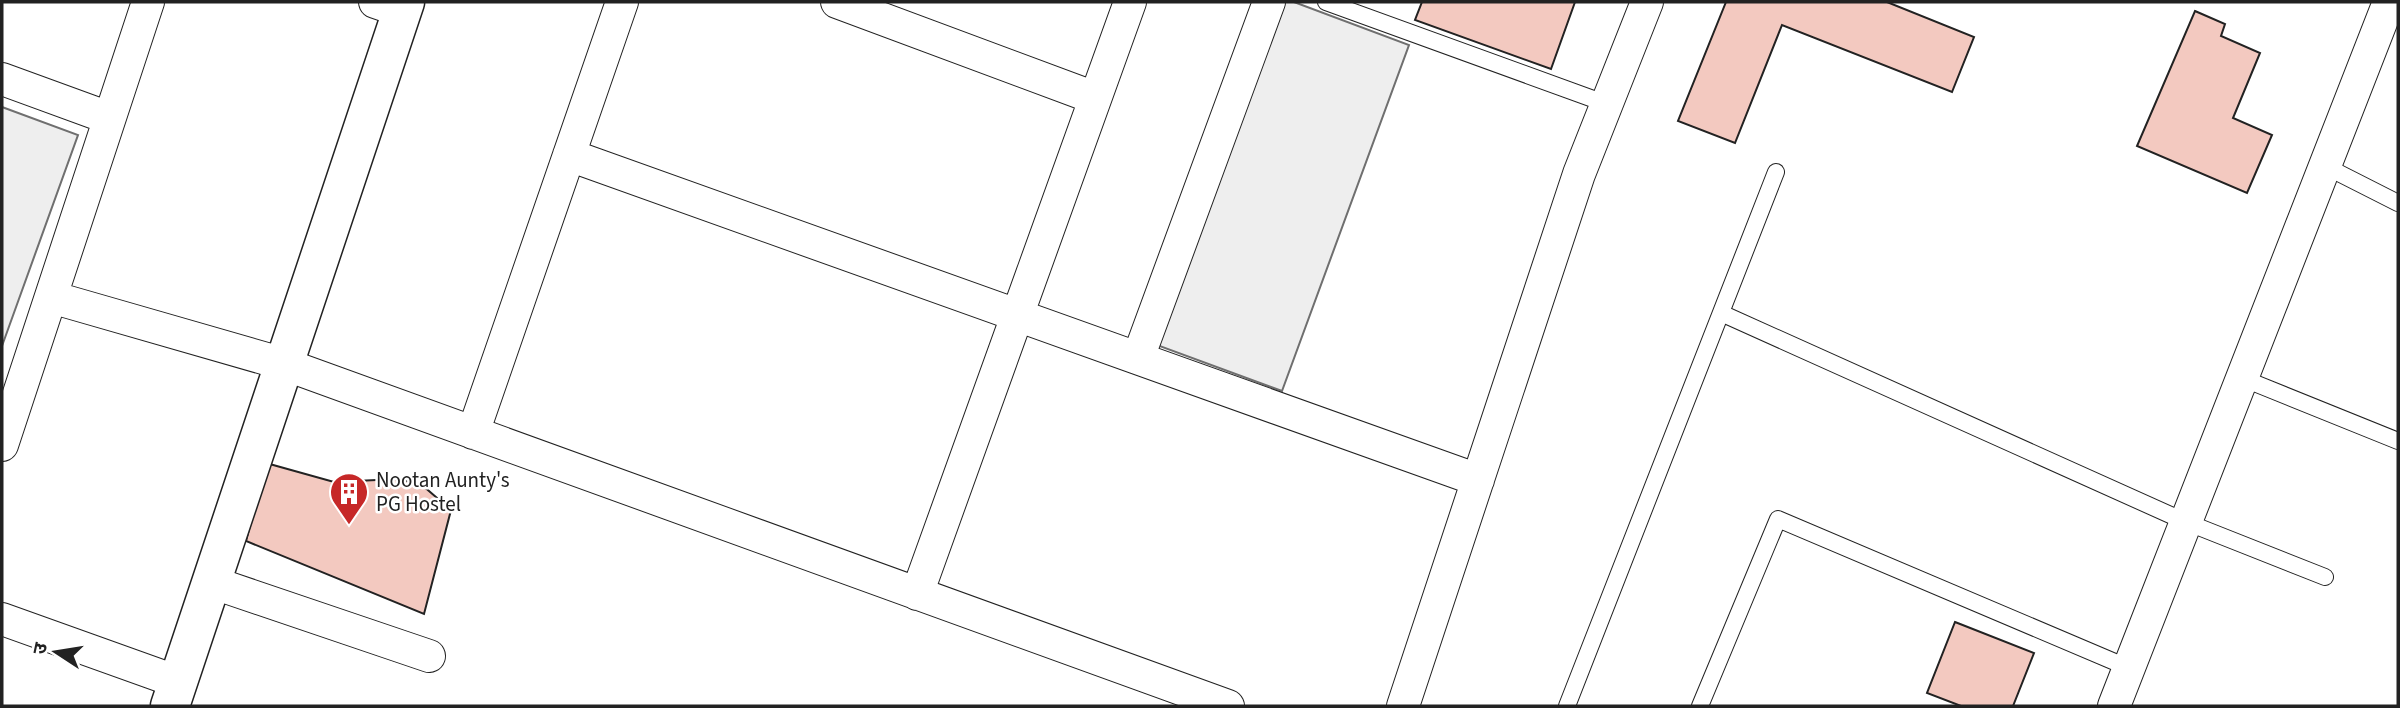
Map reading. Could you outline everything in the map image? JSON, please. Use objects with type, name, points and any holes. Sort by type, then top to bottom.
[{"type":"street","points":[[2,445],[11,386],[51,297],[148,2]]},
{"type":"street","points":[[473,433],[622,2]]},
{"type":"street","points":[[837,2],[1095,98]]},
{"type":"street","points":[[917,594],[1130,2]]},
{"type":"street","points":[[1138,358],[1269,2]]},
{"type":"street","points":[[1403,706],[1579,174],[1647,2]]},
{"type":"street","points":[[2119,705],[2129,668],[2389,2]]},
{"type":"street","points":[[2,619],[174,694],[284,364],[394,5]]},
{"type":"street","points":[[2,79],[109,118]]},
{"type":"street","points":[[569,155],[1478,480]]},
{"type":"street","points":[[51,297],[284,364],[1228,706]]},
{"type":"street","points":[[211,582],[429,656]]},
{"type":"lane","points":[[1326,2],[1607,104]]},
{"type":"lane","points":[[2325,166],[2398,203]]},
{"type":"lane","points":[[1567,706],[1776,172]]},
{"type":"lane","points":[[1721,313],[2186,522],[2325,577]]},
{"type":"lane","points":[[2242,378],[2398,441]]},
{"type":"lane","points":[[1699,706],[1778,519],[2129,668]]},
{"type":"shaded area","points":[[1280,2],[1294,2],[1409,45],[1282,391],[1154,344]]},
{"type":"shaded area","points":[[2,107],[78,135],[2,346]]},
{"type":"building","points":[[1422,2],[1575,2],[1551,69],[1415,20]]},
{"type":"building","points":[[1726,2],[1887,2],[1974,37],[1952,92],[1782,25],[1735,143],[1678,121]]},
{"type":"building","points":[[2195,11],[2225,24],[2221,36],[2260,53],[2233,118],[2272,135],[2247,193],[2137,146]]},
{"type":"building","name":"Nootan Aunty's PG Hostel","points":[[266,463],[334,482],[398,479],[422,485],[451,510],[424,614],[246,541]]},
{"type":"building","points":[[1955,622],[2034,653],[2013,706],[1961,706],[1927,693]]},
{"type":"place","name":"Nootan Aunty's PG Hostel","points":[[349,526]]}]
